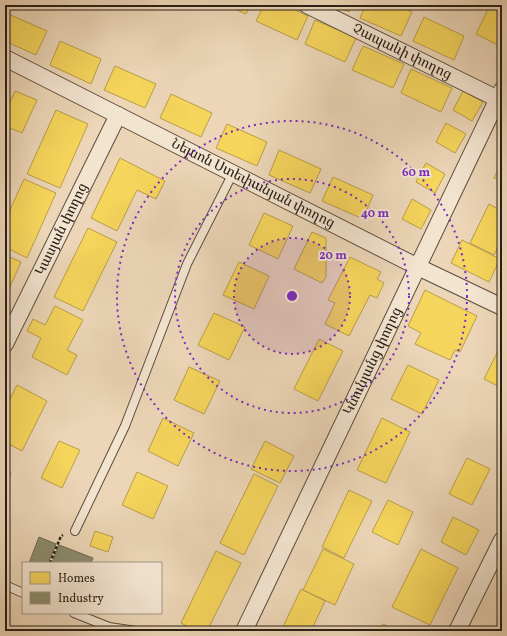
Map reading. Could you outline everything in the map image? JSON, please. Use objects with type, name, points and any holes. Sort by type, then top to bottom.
[{"type":"street","name":"Չապաևի փողոց","points":[[307,5],[499,100]]},
{"type":"street","name":"Նելսոն Ստեփանյան փողոց","points":[[5,58],[418,267],[502,307]]},
{"type":"street","name":"Կնունյանց փողոց","points":[[244,631],[499,100]]},
{"type":"street","name":"Կասյան փողոց","points":[[5,344],[118,115]]},
{"type":"street","points":[[457,631],[502,540]]},
{"type":"lane","points":[[75,531],[125,426],[187,264],[233,173]]},
{"type":"lane","points":[[5,585],[22,593]]},
{"type":"lane","points":[[77,614],[108,626],[136,631]]},
{"type":"lane","points":[[100,631],[108,626]]},
{"type":"path","points":[[50,562],[61,536],[75,531]]},
{"type":"building: Homes","points":[[225,5],[250,5],[246,14]]},
{"type":"building: Homes","points":[[264,5],[284,5],[308,16],[297,40],[256,21]]},
{"type":"building: Homes","points":[[334,5],[352,5],[349,12]]},
{"type":"building: Homes","points":[[366,5],[397,5],[412,12],[401,36],[360,18]]},
{"type":"building: Homes","points":[[490,5],[502,5],[502,42],[500,46],[476,34]]},
{"type":"building: Homes","points":[[6,13],[47,31],[36,55],[5,41]]},
{"type":"building: Homes","points":[[424,17],[464,36],[454,60],[413,41]]},
{"type":"building: Homes","points":[[315,20],[356,38],[345,62],[305,44]]},
{"type":"building: Homes","points":[[60,41],[101,59],[91,84],[50,65]]},
{"type":"building: Homes","points":[[363,46],[404,64],[393,88],[352,70]]},
{"type":"building: Homes","points":[[115,66],[156,84],[145,108],[104,90]]},
{"type":"building: Homes","points":[[411,69],[452,88],[441,112],[401,93]]},
{"type":"building: Homes","points":[[15,91],[37,100],[22,133],[5,126],[5,113]]},
{"type":"building: Homes","points":[[463,91],[483,102],[472,121],[453,110]]},
{"type":"building: Homes","points":[[171,94],[212,113],[201,137],[160,118]]},
{"type":"building: Homes","points":[[56,110],[88,124],[60,188],[27,174]]},
{"type":"building: Homes","points":[[446,123],[466,134],[455,153],[436,142]]},
{"type":"building: Homes","points":[[227,124],[267,142],[257,166],[216,148]]},
{"type":"building: Homes","points":[[279,150],[321,169],[310,193],[269,175]]},
{"type":"building: Homes","points":[[120,158],[165,181],[156,199],[137,190],[117,231],[91,218]]},
{"type":"building: Homes","points":[[502,162],[502,182],[494,178]]},
{"type":"building: Homes","points":[[426,163],[445,174],[435,193],[416,182]]},
{"type":"building: Homes","points":[[333,177],[373,195],[363,219],[322,201]]},
{"type":"building: Homes","points":[[24,179],[56,193],[27,258],[5,247],[5,221]]},
{"type":"building: Homes","points":[[412,199],[431,210],[421,229],[402,219]]},
{"type":"building: Homes","points":[[489,204],[502,211],[502,239],[494,255],[470,243]]},
{"type":"building: Homes","points":[[264,213],[293,226],[278,259],[249,245]]},
{"type":"building: Homes","points":[[88,228],[117,242],[83,311],[54,297]]},
{"type":"building: Homes","points":[[312,232],[326,238],[326,277],[322,283],[294,269]]},
{"type":"building: Homes","points":[[462,240],[500,259],[489,282],[451,263]]},
{"type":"building: Homes","points":[[5,255],[21,262],[5,298]]},
{"type":"building: Homes","points":[[350,257],[381,272],[377,279],[384,283],[377,298],[370,295],[349,336],[325,324],[335,303],[328,300]]},
{"type":"building: Homes","points":[[239,262],[269,276],[254,309],[223,295]]},
{"type":"building: Homes","points":[[425,290],[477,316],[460,352],[455,350],[450,360],[415,344],[421,333],[408,326]]},
{"type":"building: Homes","points":[[55,306],[83,320],[67,350],[77,355],[67,375],[32,357],[41,338],[27,331],[33,319],[45,325]]},
{"type":"building: Homes","points":[[214,313],[245,327],[229,360],[198,345]]},
{"type":"building: Homes","points":[[319,339],[343,351],[318,401],[294,389]]},
{"type":"building: Homes","points":[[502,343],[502,388],[484,379]]},
{"type":"building: Homes","points":[[408,365],[439,380],[422,414],[391,399]]},
{"type":"building: Homes","points":[[189,367],[220,381],[204,414],[174,400]]},
{"type":"building: Homes","points":[[17,385],[47,401],[22,451],[5,442],[5,409]]},
{"type":"building: Homes","points":[[163,418],[194,433],[178,466],[148,451]]},
{"type":"building: Homes","points":[[382,418],[410,432],[386,483],[357,470]]},
{"type":"building: Homes","points":[[59,441],[80,450],[62,488],[41,478]]},
{"type":"building: Homes","points":[[265,441],[294,456],[280,483],[251,469]]},
{"type":"building: Homes","points":[[467,458],[490,469],[472,505],[449,494]]},
{"type":"building: Homes","points":[[5,470],[11,473],[5,485]]},
{"type":"building: Homes","points":[[137,472],[168,486],[153,519],[122,505]]},
{"type":"building: Homes","points":[[254,474],[278,486],[244,555],[220,543]]},
{"type":"building: Homes","points":[[349,490],[372,501],[344,558],[322,547]]},
{"type":"building: Homes","points":[[388,500],[413,512],[398,545],[372,532]]},
{"type":"building: Homes","points":[[453,517],[479,530],[466,555],[441,542]]},
{"type":"building: Homes","points":[[95,531],[113,537],[108,552],[90,546]]},
{"type":"building: Homes","points":[[323,549],[354,564],[335,605],[303,590]]},
{"type":"building: Homes","points":[[421,549],[458,568],[430,625],[392,607]]},
{"type":"building: Homes","points":[[216,551],[241,563],[207,631],[196,631],[181,623]]},
{"type":"building: Homes","points":[[301,589],[325,601],[311,631],[281,631]]},
{"type":"building: Homes","points":[[383,624],[398,631],[380,631]]},
{"type":"building: Industry","points":[[39,537],[56,544],[48,562],[29,562]]},
{"type":"building: Industry","points":[[59,545],[93,558],[91,562],[52,562]]}]
